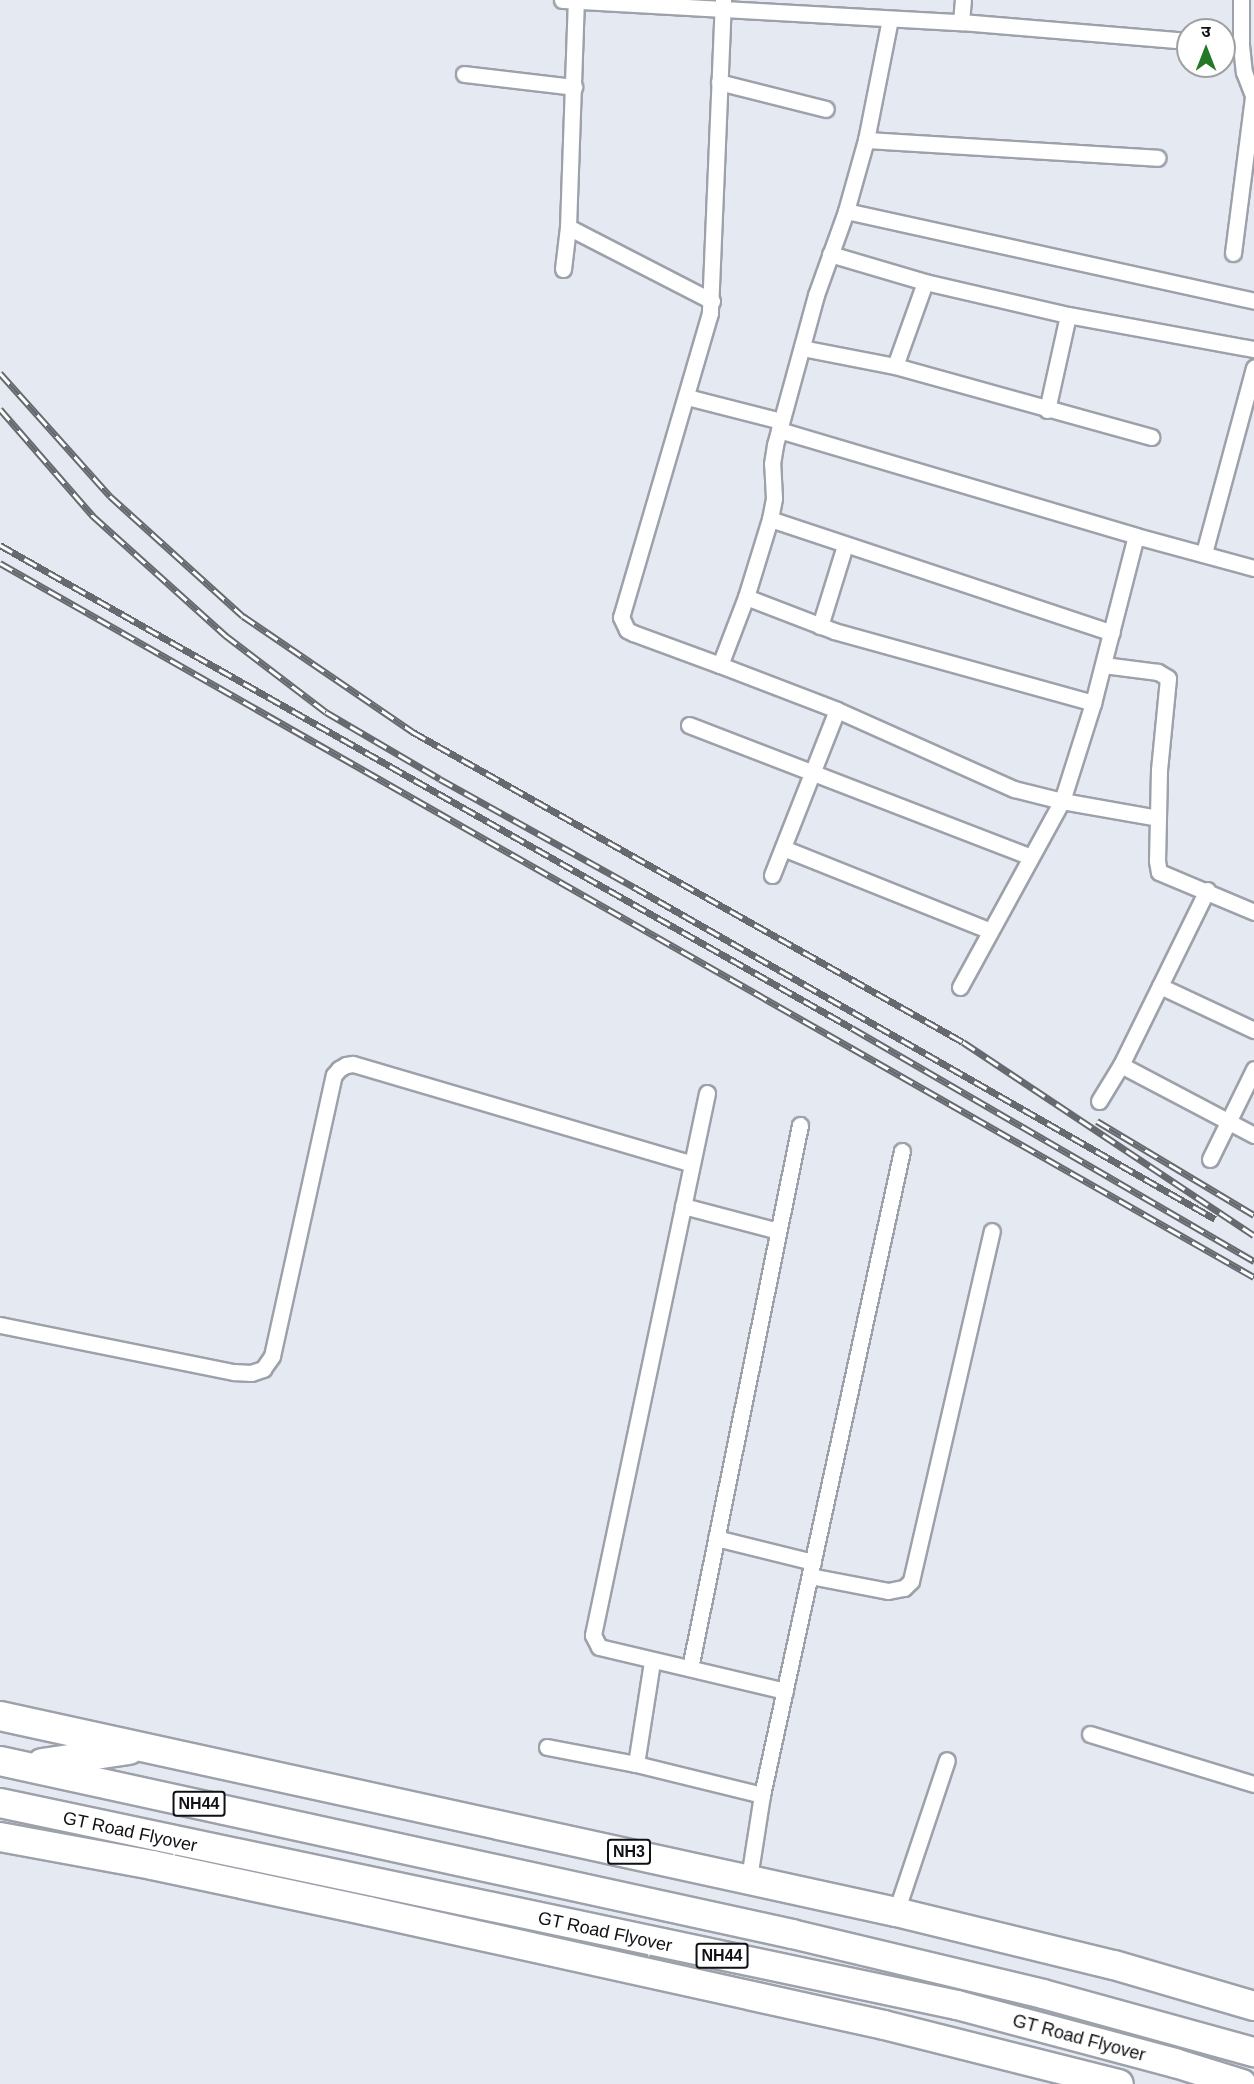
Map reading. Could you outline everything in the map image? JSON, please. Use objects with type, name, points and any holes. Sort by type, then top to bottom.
[{"type":"highway","name":"NH3","points":[[0,1716],[749,1878],[1114,1965],[1247,2004]]},
{"type":"highway","points":[[12,1764],[151,1747]]},
{"type":"highway","name":"GT Road Flyover","points":[[12,1764],[792,1934],[1043,1994],[1254,2052]]},
{"type":"highway","name":"GT Road Flyover","points":[[0,1803],[198,1847],[957,2005],[1175,2063],[1242,2084]]},
{"type":"highway","points":[[0,1837],[152,1865],[368,1911],[884,2025],[1119,2084]]},
{"type":"highway","points":[[1247,2004],[1254,2027]]},
{"type":"highway","points":[[1249,2084],[1254,2077]]},
{"type":"street","points":[[961,22],[963,0]]},
{"type":"street","points":[[1233,254],[1254,97],[1244,72],[1241,45],[1241,0]]},
{"type":"street","points":[[563,269],[568,227],[574,87],[569,1],[723,4],[1176,40]]},
{"type":"street","points":[[723,4],[712,301],[687,397],[621,617],[627,630],[837,710],[1014,789],[1062,801],[1158,818]]},
{"type":"street","points":[[720,664],[746,597],[770,519],[774,498],[772,464],[780,426],[866,140],[890,19]]},
{"type":"street","points":[[1236,45],[1241,45]]},
{"type":"street","points":[[464,74],[574,87]]},
{"type":"street","points":[[719,82],[826,109]]},
{"type":"street","points":[[866,140],[1157,158]]},
{"type":"street","points":[[846,211],[1254,301]]},
{"type":"street","points":[[568,227],[712,301]]},
{"type":"street","points":[[830,254],[926,282],[1068,315],[1254,349]]},
{"type":"street","points":[[895,366],[926,282]]},
{"type":"street","points":[[1047,410],[1068,315]]},
{"type":"street","points":[[802,348],[895,366],[1151,437]]},
{"type":"street","points":[[1204,554],[1254,368]]},
{"type":"street","points":[[687,397],[1136,536],[1254,568]]},
{"type":"street","points":[[770,519],[1112,633]]},
{"type":"street","points":[[960,987],[988,930],[1062,801],[1094,703],[1136,536]]},
{"type":"street","points":[[820,626],[845,545]]},
{"type":"street","points":[[746,597],[820,626],[1094,703]]},
{"type":"street","points":[[1103,665],[1158,672],[1168,678],[1159,770],[1157,861],[1159,872],[1207,890],[1254,912]]},
{"type":"street","points":[[772,875],[837,710]]},
{"type":"street","points":[[689,725],[1029,856]]},
{"type":"street","points":[[783,848],[988,930]]},
{"type":"street","points":[[1099,1101],[1121,1065],[1207,890]]},
{"type":"street","points":[[1160,986],[1254,1030]]},
{"type":"street","points":[[0,1325],[234,1372],[251,1373],[263,1369],[272,1356],[334,1075],[346,1065],[353,1064],[692,1164]]},
{"type":"street","points":[[1121,1065],[1254,1135]]},
{"type":"street","points":[[1210,1159],[1254,1069]]},
{"type":"street","points":[[707,1093],[593,1635],[599,1647],[652,1662],[690,1668],[785,1691]]},
{"type":"street","points":[[690,1668],[800,1125]]},
{"type":"street","points":[[749,1878],[762,1795],[902,1151]]},
{"type":"street","points":[[683,1206],[778,1231]]},
{"type":"street","points":[[716,1538],[888,1591],[904,1588],[911,1581],[992,1231]]},
{"type":"street","points":[[636,1764],[652,1662]]},
{"type":"street","points":[[1090,1734],[1254,1784]]},
{"type":"street","points":[[547,1747],[636,1764],[762,1795]]},
{"type":"street","points":[[896,1912],[947,1760]]},
{"type":"railway","points":[[0,373],[110,496],[243,616],[413,732],[963,1042],[1254,1235]]},
{"type":"railway","points":[[0,409],[93,516],[225,635],[326,712],[1215,1219]]},
{"type":"railway","points":[[0,545],[852,1028],[1254,1261]]},
{"type":"railway","points":[[0,563],[1254,1277]]},
{"type":"railway","points":[[1097,1121],[1254,1215]]}]
